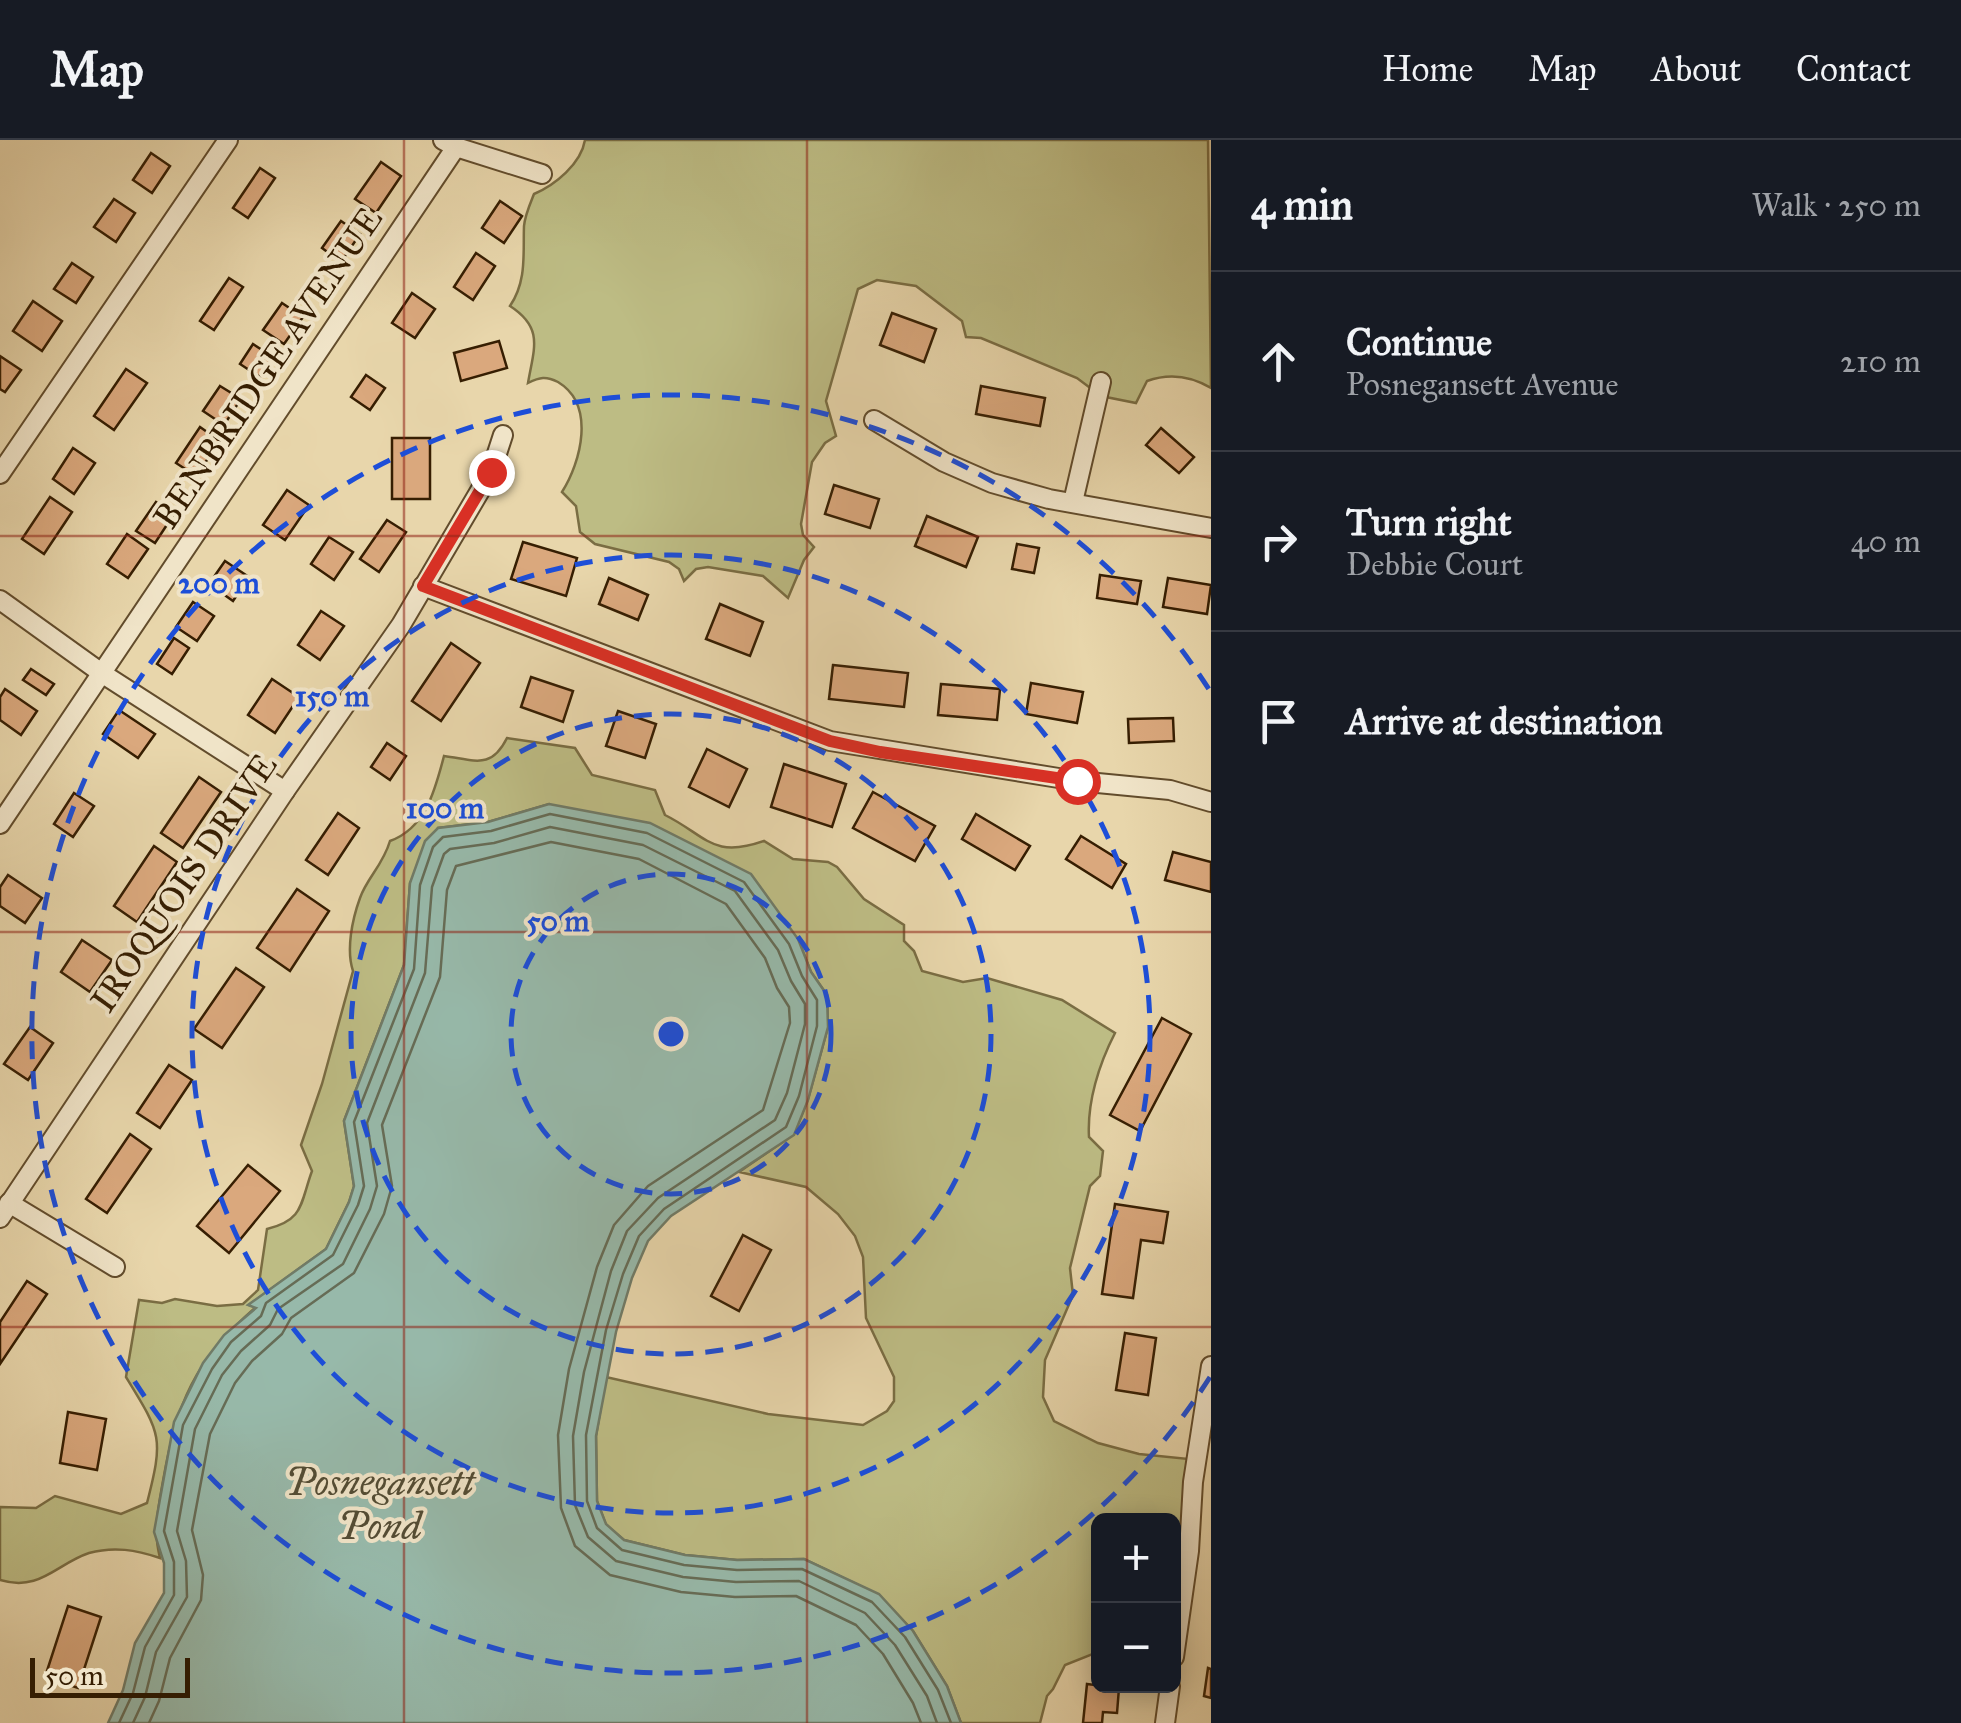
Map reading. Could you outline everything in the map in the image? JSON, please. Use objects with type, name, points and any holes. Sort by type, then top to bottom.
[{"type":"street","points":[[0,474],[228,140]]},
{"type":"street","points":[[450,144],[542,174]]},
{"type":"street","name":"BENBRIDGE AVENUE","points":[[0,824],[103,674],[450,144]]},
{"type":"street","points":[[1074,502],[1101,382]]},
{"type":"street","points":[[874,420],[944,462],[992,483],[1050,500],[1211,528]]},
{"type":"street","name":"IROQUOIS DRIVE","points":[[5,1210],[284,791],[401,625],[491,472],[503,434]]},
{"type":"street","points":[[423,586],[830,741],[1077,781],[1170,790],[1211,802]]},
{"type":"street","points":[[0,600],[103,674],[284,791]]},
{"type":"street","points":[[5,1210],[115,1267]]},
{"type":"street","points":[[1181,1611],[1190,1551],[1193,1482],[1211,1366]]},
{"type":"street","points":[[1165,1723],[1169,1693]]},
{"type":"shaded area","points":[[585,140],[1208,140],[1211,388],[1188,378],[1163,377],[1147,381],[1136,403],[1101,396],[1077,378],[981,338],[966,337],[962,321],[916,286],[877,280],[858,289],[826,401],[836,436],[825,443],[812,462],[801,524],[803,535],[814,547],[804,560],[788,598],[763,576],[708,567],[696,569],[684,581],[679,569],[669,562],[595,544],[580,532],[576,506],[562,492],[579,450],[581,419],[577,405],[570,392],[554,380],[543,378],[528,383],[534,349],[532,331],[510,306],[522,277],[525,222],[534,194],[566,173]]},
{"type":"shaded area","points":[[507,738],[575,748],[592,775],[655,790],[665,815],[711,843],[732,847],[764,841],[793,859],[828,862],[864,899],[904,925],[904,941],[914,951],[922,971],[963,982],[987,978],[1062,1000],[1115,1033],[1099,1070],[1090,1110],[1089,1137],[1103,1151],[1100,1176],[1090,1186],[1070,1268],[1073,1295],[1045,1360],[1043,1397],[1054,1421],[1098,1443],[1139,1454],[1199,1460],[1191,1544],[1181,1616],[1181,1513],[1091,1513],[1091,1655],[1065,1665],[1047,1696],[1040,1723],[961,1723],[947,1686],[913,1631],[879,1595],[804,1559],[737,1560],[685,1555],[624,1540],[606,1525],[597,1501],[596,1436],[606,1377],[768,1414],[863,1425],[887,1411],[894,1401],[894,1377],[866,1318],[863,1257],[855,1236],[838,1214],[806,1187],[739,1172],[794,1134],[828,1027],[827,995],[811,972],[798,939],[549,804],[488,822],[438,828],[410,883],[404,965],[344,1121],[354,1186],[349,1202],[326,1249],[249,1305],[256,1307],[217,1346],[192,1385],[175,1428],[163,1481],[157,1529],[160,1558],[125,1550],[98,1551],[37,1580],[0,1580],[0,1507],[36,1508],[55,1496],[121,1514],[147,1503],[156,1463],[156,1437],[126,1377],[139,1300],[243,1304],[258,1290],[267,1229],[288,1221],[299,1209],[312,1171],[301,1145],[353,971],[351,935],[363,891],[390,841],[421,817],[444,756],[481,760],[501,748]]},
{"type":"water","name":"Posnegansett Pond","points":[[549,804],[650,823],[751,874],[798,939],[811,972],[827,995],[828,1027],[794,1135],[671,1216],[648,1241],[632,1278],[616,1332],[596,1436],[597,1501],[606,1524],[624,1540],[685,1555],[737,1560],[804,1559],[879,1594],[913,1631],[947,1686],[961,1723],[108,1723],[123,1690],[135,1643],[164,1593],[164,1563],[154,1532],[174,1422],[203,1363],[224,1335],[256,1308],[248,1305],[326,1249],[349,1202],[354,1186],[344,1121],[404,965],[410,883],[425,841],[438,828],[488,822]]},
{"type":"building","points":[[151,153],[170,166],[152,193],[133,180]]},
{"type":"building","points":[[381,162],[401,176],[376,213],[355,199]]},
{"type":"building","points":[[260,168],[275,178],[248,218],[233,208]]},
{"type":"building","points":[[114,199],[135,213],[116,242],[94,227]]},
{"type":"building","points":[[500,201],[522,216],[504,243],[482,228]]},
{"type":"building","points":[[341,221],[360,234],[341,262],[322,248]]},
{"type":"building","points":[[476,253],[495,266],[473,300],[454,287]]},
{"type":"building","points":[[72,263],[93,277],[76,303],[54,289]]},
{"type":"building","points":[[229,278],[243,287],[214,330],[200,321]]},
{"type":"building","points":[[412,293],[435,309],[415,338],[392,323]]},
{"type":"building","points":[[33,301],[62,321],[42,351],[13,331]]},
{"type":"building","points":[[282,303],[303,317],[284,344],[263,330]]},
{"type":"building","points":[[892,313],[936,329],[924,362],[880,345]]},
{"type":"building","points":[[499,341],[507,368],[461,381],[454,353]]},
{"type":"building","points":[[253,344],[273,357],[260,377],[240,364]]},
{"type":"building","points":[[0,356],[21,370],[5,392],[0,389]]},
{"type":"building","points":[[126,369],[147,383],[114,430],[94,416]]},
{"type":"building","points":[[366,375],[385,388],[370,410],[351,397]]},
{"type":"building","points":[[220,386],[241,399],[224,425],[203,411]]},
{"type":"building","points":[[981,386],[1045,398],[1040,426],[976,414]]},
{"type":"building","points":[[200,427],[220,441],[196,476],[176,463]]},
{"type":"building","points":[[1161,428],[1194,457],[1179,473],[1146,445]]},
{"type":"building","points":[[392,438],[430,438],[430,499],[392,499]]},
{"type":"building","points":[[73,448],[95,463],[74,494],[53,479]]},
{"type":"building","points":[[834,485],[879,499],[870,528],[825,514]]},
{"type":"building","points":[[287,490],[309,505],[285,540],[263,525]]},
{"type":"building","points":[[50,497],[72,512],[44,554],[22,539]]},
{"type":"building","points":[[156,502],[174,514],[155,543],[136,531]]},
{"type":"building","points":[[927,516],[978,537],[966,567],[915,546]]},
{"type":"building","points":[[387,520],[406,532],[379,572],[360,559]]},
{"type":"building","points":[[127,534],[148,549],[128,578],[107,564]]},
{"type":"building","points":[[329,537],[353,552],[334,580],[311,564]]},
{"type":"building","points":[[523,542],[577,558],[566,596],[511,579]]},
{"type":"building","points":[[1017,544],[1039,548],[1034,573],[1012,569]]},
{"type":"building","points":[[225,561],[249,577],[233,601],[209,584]]},
{"type":"building","points":[[1100,575],[1141,581],[1137,604],[1097,598]]},
{"type":"building","points":[[609,578],[648,595],[638,620],[599,604]]},
{"type":"building","points":[[1168,578],[1211,585],[1207,614],[1163,607]]},
{"type":"building","points":[[193,602],[214,616],[197,641],[176,627]]},
{"type":"building","points":[[720,604],[763,622],[750,656],[706,639]]},
{"type":"building","points":[[321,611],[344,626],[320,660],[298,645]]},
{"type":"building","points":[[174,638],[189,648],[172,674],[157,664]]},
{"type":"building","points":[[451,643],[480,663],[441,721],[412,701]]},
{"type":"building","points":[[833,665],[908,673],[904,707],[829,699]]},
{"type":"building","points":[[31,669],[54,684],[46,695],[23,680]]},
{"type":"building","points":[[531,677],[573,691],[563,722],[521,707]]},
{"type":"building","points":[[272,679],[299,697],[275,733],[248,715]]},
{"type":"building","points":[[1031,683],[1083,692],[1077,723],[1026,714]]},
{"type":"building","points":[[941,684],[1000,689],[997,720],[938,715]]},
{"type":"building","points":[[5,689],[37,711],[21,735],[0,720],[0,697]]},
{"type":"building","points":[[119,710],[155,734],[138,758],[103,734]]},
{"type":"building","points":[[618,711],[656,724],[645,758],[606,746]]},
{"type":"building","points":[[1173,718],[1174,741],[1129,743],[1128,719]]},
{"type":"building","points":[[387,743],[406,756],[390,780],[371,767]]},
{"type":"building","points":[[707,749],[747,769],[729,807],[689,787]]},
{"type":"building","points":[[784,764],[846,784],[832,827],[771,807]]},
{"type":"building","points":[[199,777],[221,792],[183,848],[161,833]]},
{"type":"building","points":[[873,792],[935,826],[915,861],[853,828]]},
{"type":"building","points":[[74,793],[94,806],[73,837],[54,824]]},
{"type":"building","points":[[338,813],[359,828],[328,875],[306,860]]},
{"type":"building","points":[[976,814],[1030,846],[1015,870],[962,839]]},
{"type":"building","points":[[1081,836],[1126,864],[1112,888],[1066,859]]},
{"type":"building","points":[[154,846],[177,862],[137,922],[114,906]]},
{"type":"building","points":[[1173,852],[1211,862],[1211,892],[1165,880]]},
{"type":"building","points":[[8,875],[42,898],[25,923],[0,906],[0,887]]},
{"type":"building","points":[[297,889],[329,911],[290,971],[257,948]]},
{"type":"building","points":[[82,940],[112,960],[90,992],[61,972]]},
{"type":"building","points":[[236,968],[264,987],[222,1048],[194,1029]]},
{"type":"building","points":[[1162,1018],[1191,1034],[1140,1131],[1110,1115]]},
{"type":"building","points":[[30,1027],[53,1043],[28,1080],[4,1064]]},
{"type":"building","points":[[169,1065],[192,1080],[160,1128],[137,1113]]},
{"type":"building","points":[[130,1134],[151,1149],[107,1213],[86,1199]]},
{"type":"building","points":[[248,1165],[280,1191],[229,1253],[197,1226]]},
{"type":"building","points":[[1115,1204],[1168,1212],[1163,1243],[1141,1240],[1133,1298],[1102,1294]]},
{"type":"building","points":[[743,1235],[771,1250],[739,1311],[711,1296]]},
{"type":"building","points":[[27,1281],[47,1294],[0,1364],[0,1322]]},
{"type":"building","points":[[1125,1333],[1156,1338],[1148,1395],[1116,1390]]},
{"type":"building","points":[[68,1412],[106,1419],[97,1470],[60,1463]]},
{"type":"building","points":[[68,1606],[101,1617],[78,1688],[45,1677]]},
{"type":"building","points":[[1208,1668],[1211,1669],[1211,1698],[1204,1696]]},
{"type":"building","points":[[1087,1684],[1091,1684],[1091,1693],[1119,1693],[1117,1713],[1103,1712],[1102,1723],[1083,1723]]},
{"type":"route","points":[[491,472],[423,586],[830,741],[1077,781]]}]
